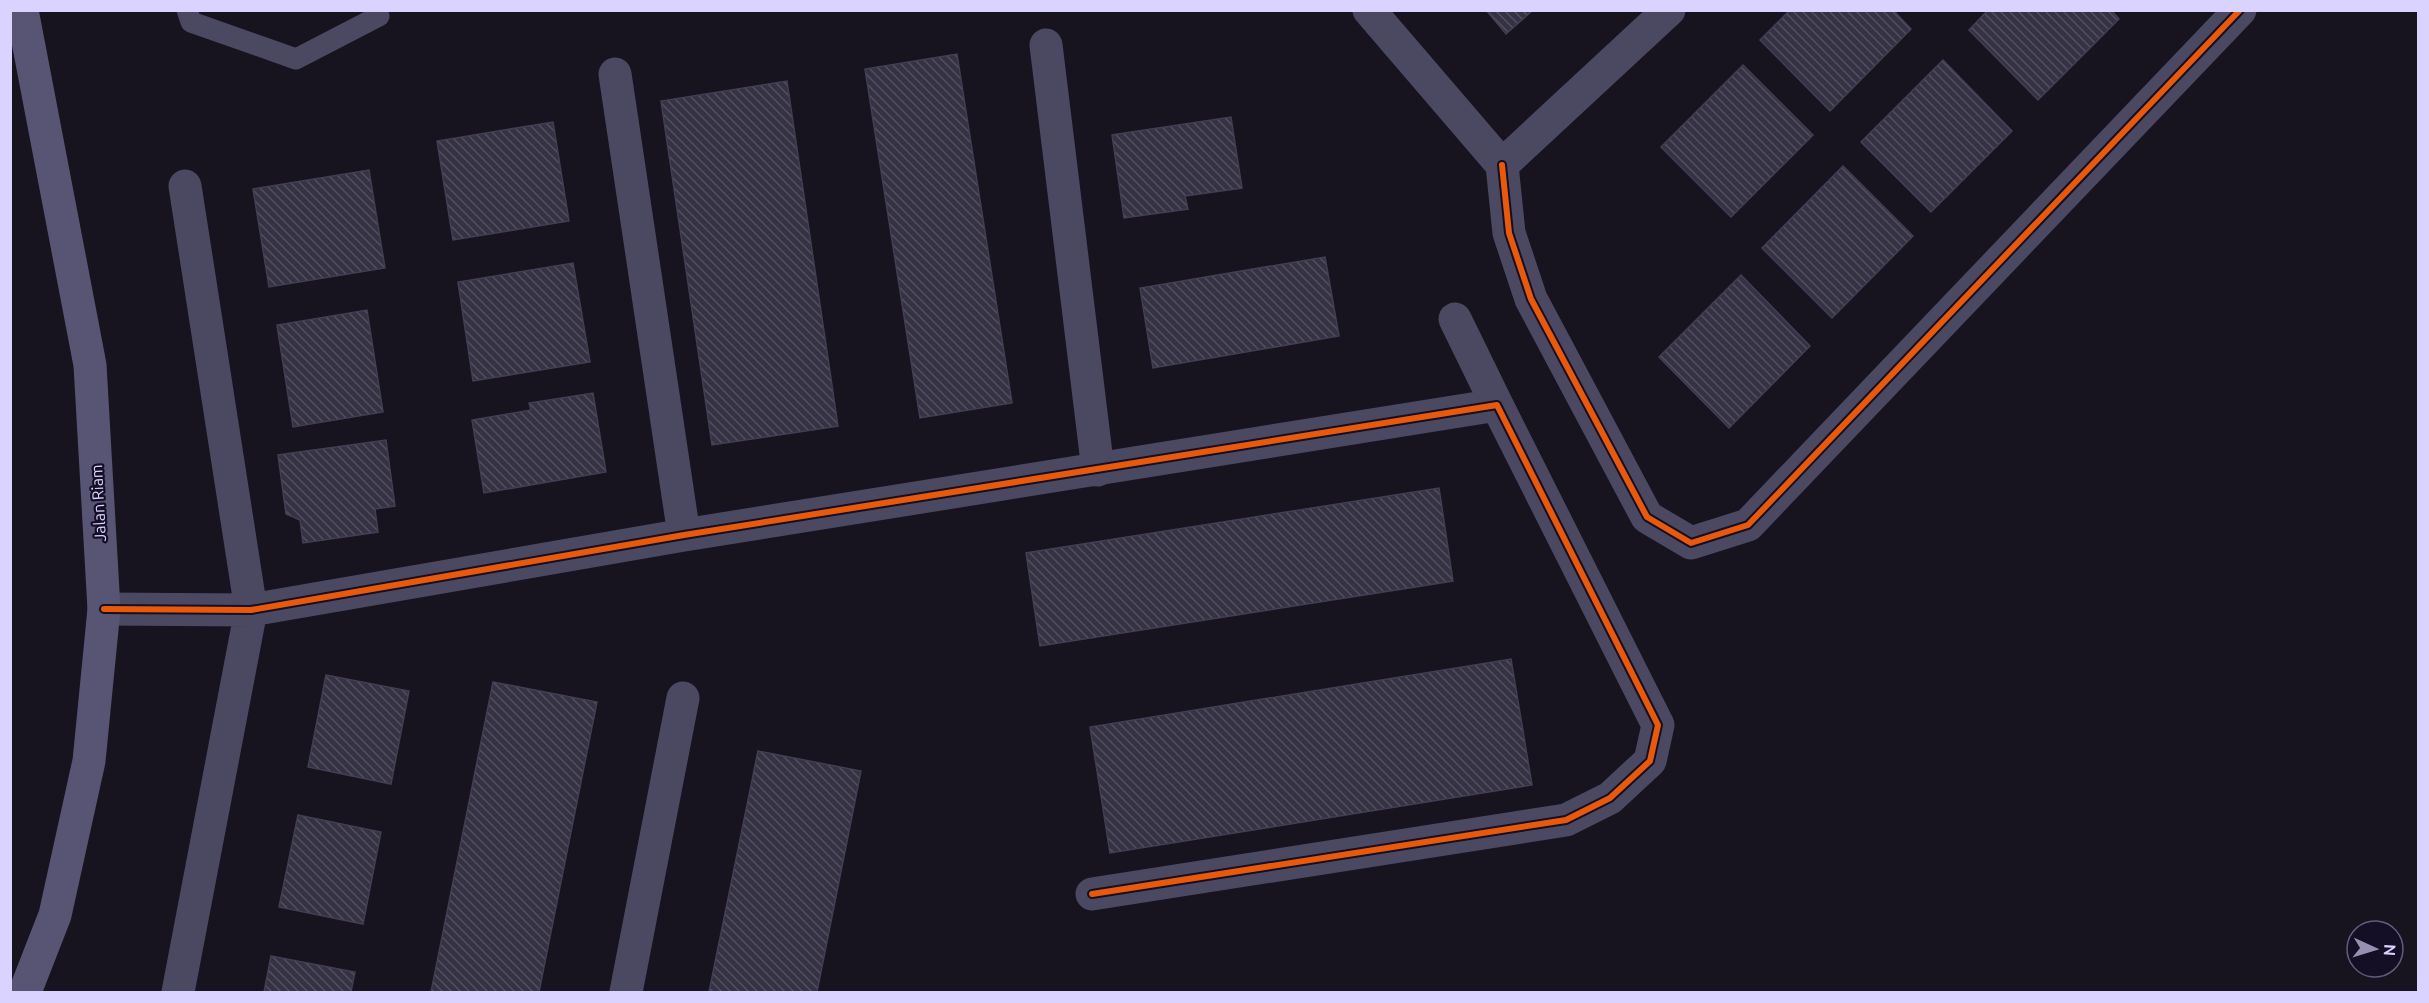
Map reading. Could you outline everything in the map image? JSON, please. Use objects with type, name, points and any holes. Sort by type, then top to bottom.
[{"type":"main road","name":"Jalan Riam","points":[[22,10],[90,365],[104,609],[89,761],[55,915],[25,993]]},
{"type":"street","points":[[1369,10],[1502,165],[1509,233],[1531,299],[1647,517],[1691,543],[1748,525],[2240,10]]},
{"type":"street","points":[[1502,165],[1669,10]]},
{"type":"street","points":[[1046,45],[1098,470]]},
{"type":"street","points":[[615,74],[684,535]]},
{"type":"street","points":[[178,993],[251,610],[185,186]]},
{"type":"street","points":[[1092,894],[1566,820],[1610,798],[1650,761],[1658,725],[1455,319]]},
{"type":"street","points":[[104,609],[251,610],[684,535],[1497,405]]},
{"type":"street","points":[[626,993],[683,698]]},
{"type":"lane","points":[[188,10],[191,22],[296,59],[379,16]]},
{"type":"building","points":[[1486,10],[1533,10],[1506,34]]},
{"type":"building","points":[[1790,10],[1893,10],[1911,29],[1830,111],[1760,40]]},
{"type":"building","points":[[1988,10],[2111,10],[2119,19],[2038,100],[1969,30]]},
{"type":"building","points":[[957,54],[1012,403],[920,418],[865,69]]},
{"type":"building","points":[[1943,60],[2012,131],[1931,212],[1861,142]]},
{"type":"building","points":[[1743,65],[1813,135],[1731,217],[1661,147]]},
{"type":"building","points":[[787,81],[838,426],[712,445],[661,101]]},
{"type":"building","points":[[1231,117],[1242,188],[1185,196],[1188,209],[1124,218],[1112,135]]},
{"type":"building","points":[[553,122],[569,221],[453,240],[437,141]]},
{"type":"building","points":[[1843,166],[1913,236],[1832,318],[1762,248]]},
{"type":"building","points":[[369,170],[385,268],[269,287],[253,189]]},
{"type":"building","points":[[1325,257],[1339,336],[1153,368],[1140,288]]},
{"type":"building","points":[[573,263],[590,362],[473,381],[458,282]]},
{"type":"building","points":[[1741,275],[1810,346],[1729,428],[1659,357]]},
{"type":"building","points":[[367,310],[383,412],[293,427],[277,325]]},
{"type":"building","points":[[593,393],[606,472],[484,493],[472,420],[531,410],[529,403]]},
{"type":"building","points":[[386,440],[395,506],[375,509],[378,532],[303,543],[300,520],[286,514],[278,455]]},
{"type":"building","points":[[1439,488],[1453,581],[1040,646],[1026,553]]},
{"type":"building","points":[[1511,659],[1532,785],[1110,853],[1090,727]]},
{"type":"building","points":[[326,675],[409,691],[391,784],[308,767]]},
{"type":"building","points":[[493,682],[597,702],[539,992],[431,992]]},
{"type":"building","points":[[758,751],[861,771],[817,992],[709,992]]},
{"type":"building","points":[[298,815],[381,832],[363,924],[279,907]]},
{"type":"building","points":[[271,956],[355,972],[351,992],[264,992]]},
{"type":"cycle path","points":[[1502,165],[1509,233],[1531,299],[1647,517],[1691,543],[1748,525],[2240,10]]},
{"type":"cycle path","points":[[104,609],[251,610],[684,535],[1497,405],[1658,725],[1650,761],[1610,798],[1566,820],[1092,894]]}]
